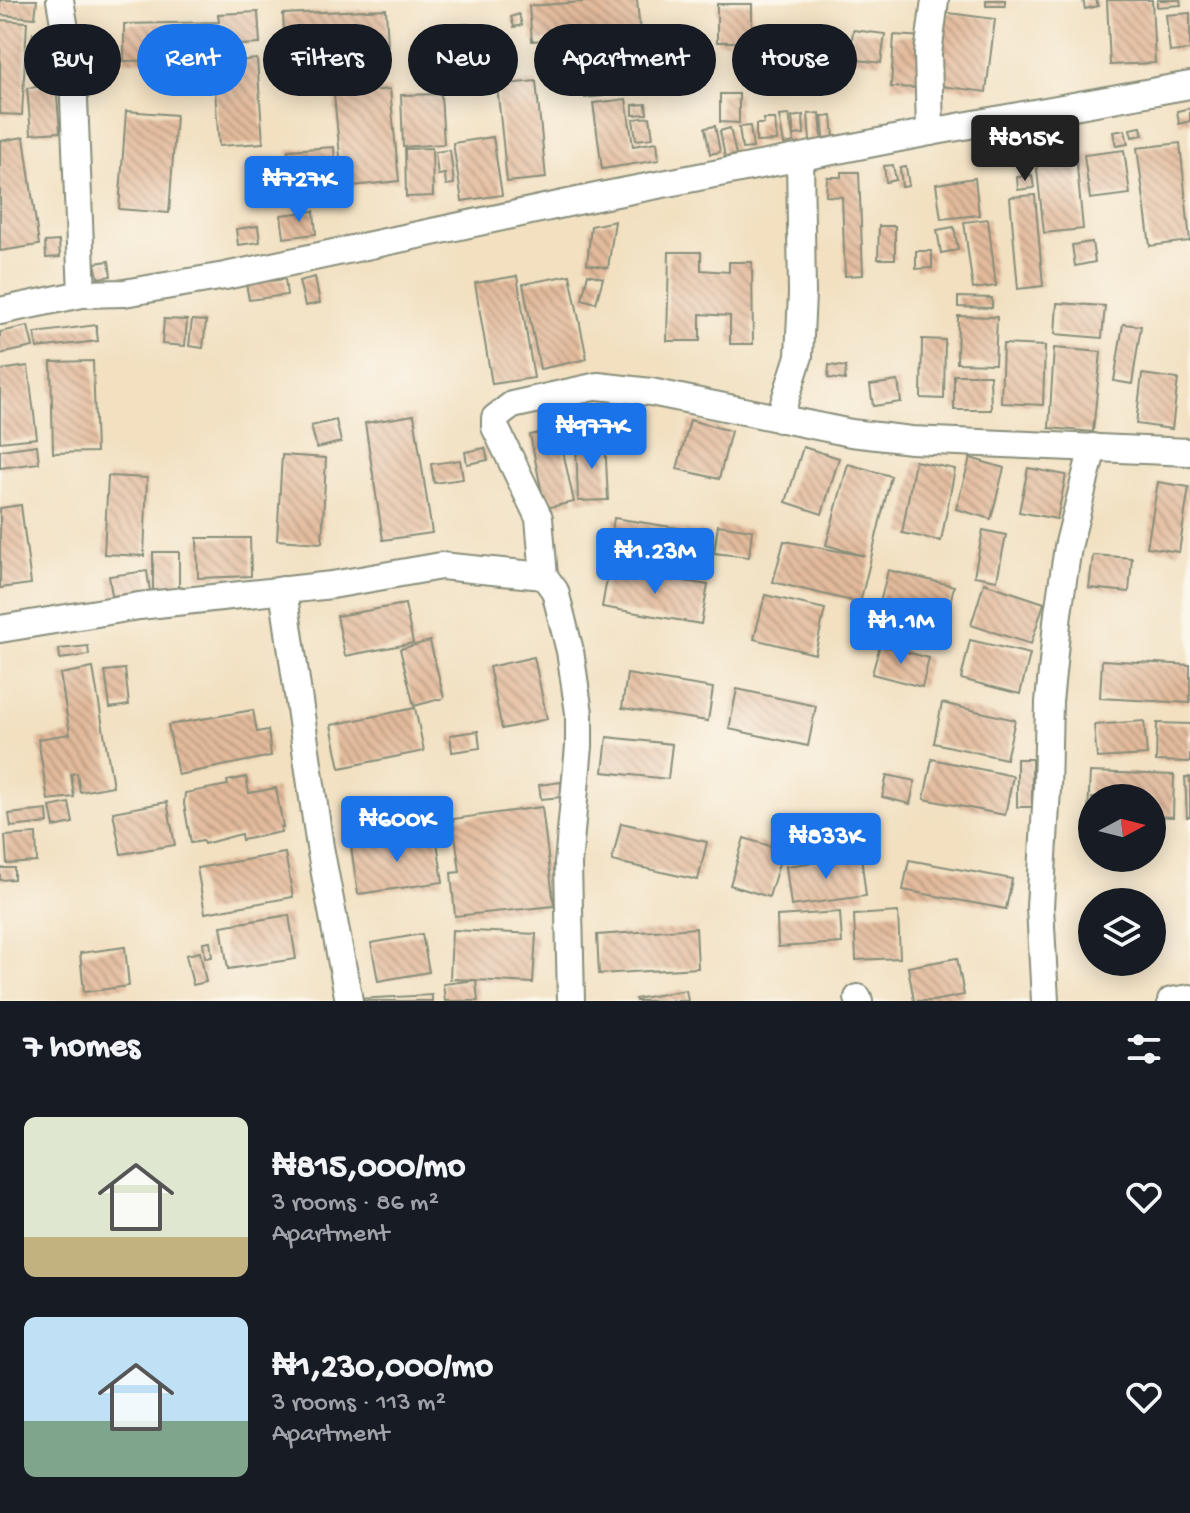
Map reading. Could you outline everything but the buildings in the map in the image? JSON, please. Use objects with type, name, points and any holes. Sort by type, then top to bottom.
[{"type":"street","points":[[60,0],[73,75],[82,294]]},
{"type":"street","points":[[930,132],[928,54],[935,0]]},
{"type":"street","points":[[0,311],[82,294],[124,293],[225,276],[601,196],[1190,85]]},
{"type":"street","points":[[779,419],[799,356],[802,294],[800,158]]},
{"type":"street","points":[[571,1001],[568,864],[579,713],[570,651],[555,591],[544,576],[539,518],[495,427],[495,418],[512,405],[598,386],[651,392],[851,433],[911,440],[1190,452]]},
{"type":"street","points":[[1045,1001],[1040,907],[1049,702],[1068,547],[1093,447]]},
{"type":"street","points":[[0,629],[139,606],[332,585],[441,566],[544,576]]},
{"type":"street","points":[[283,590],[320,847],[349,1001]]},
{"type":"street","points":[[1171,1001],[1190,998]]}]
